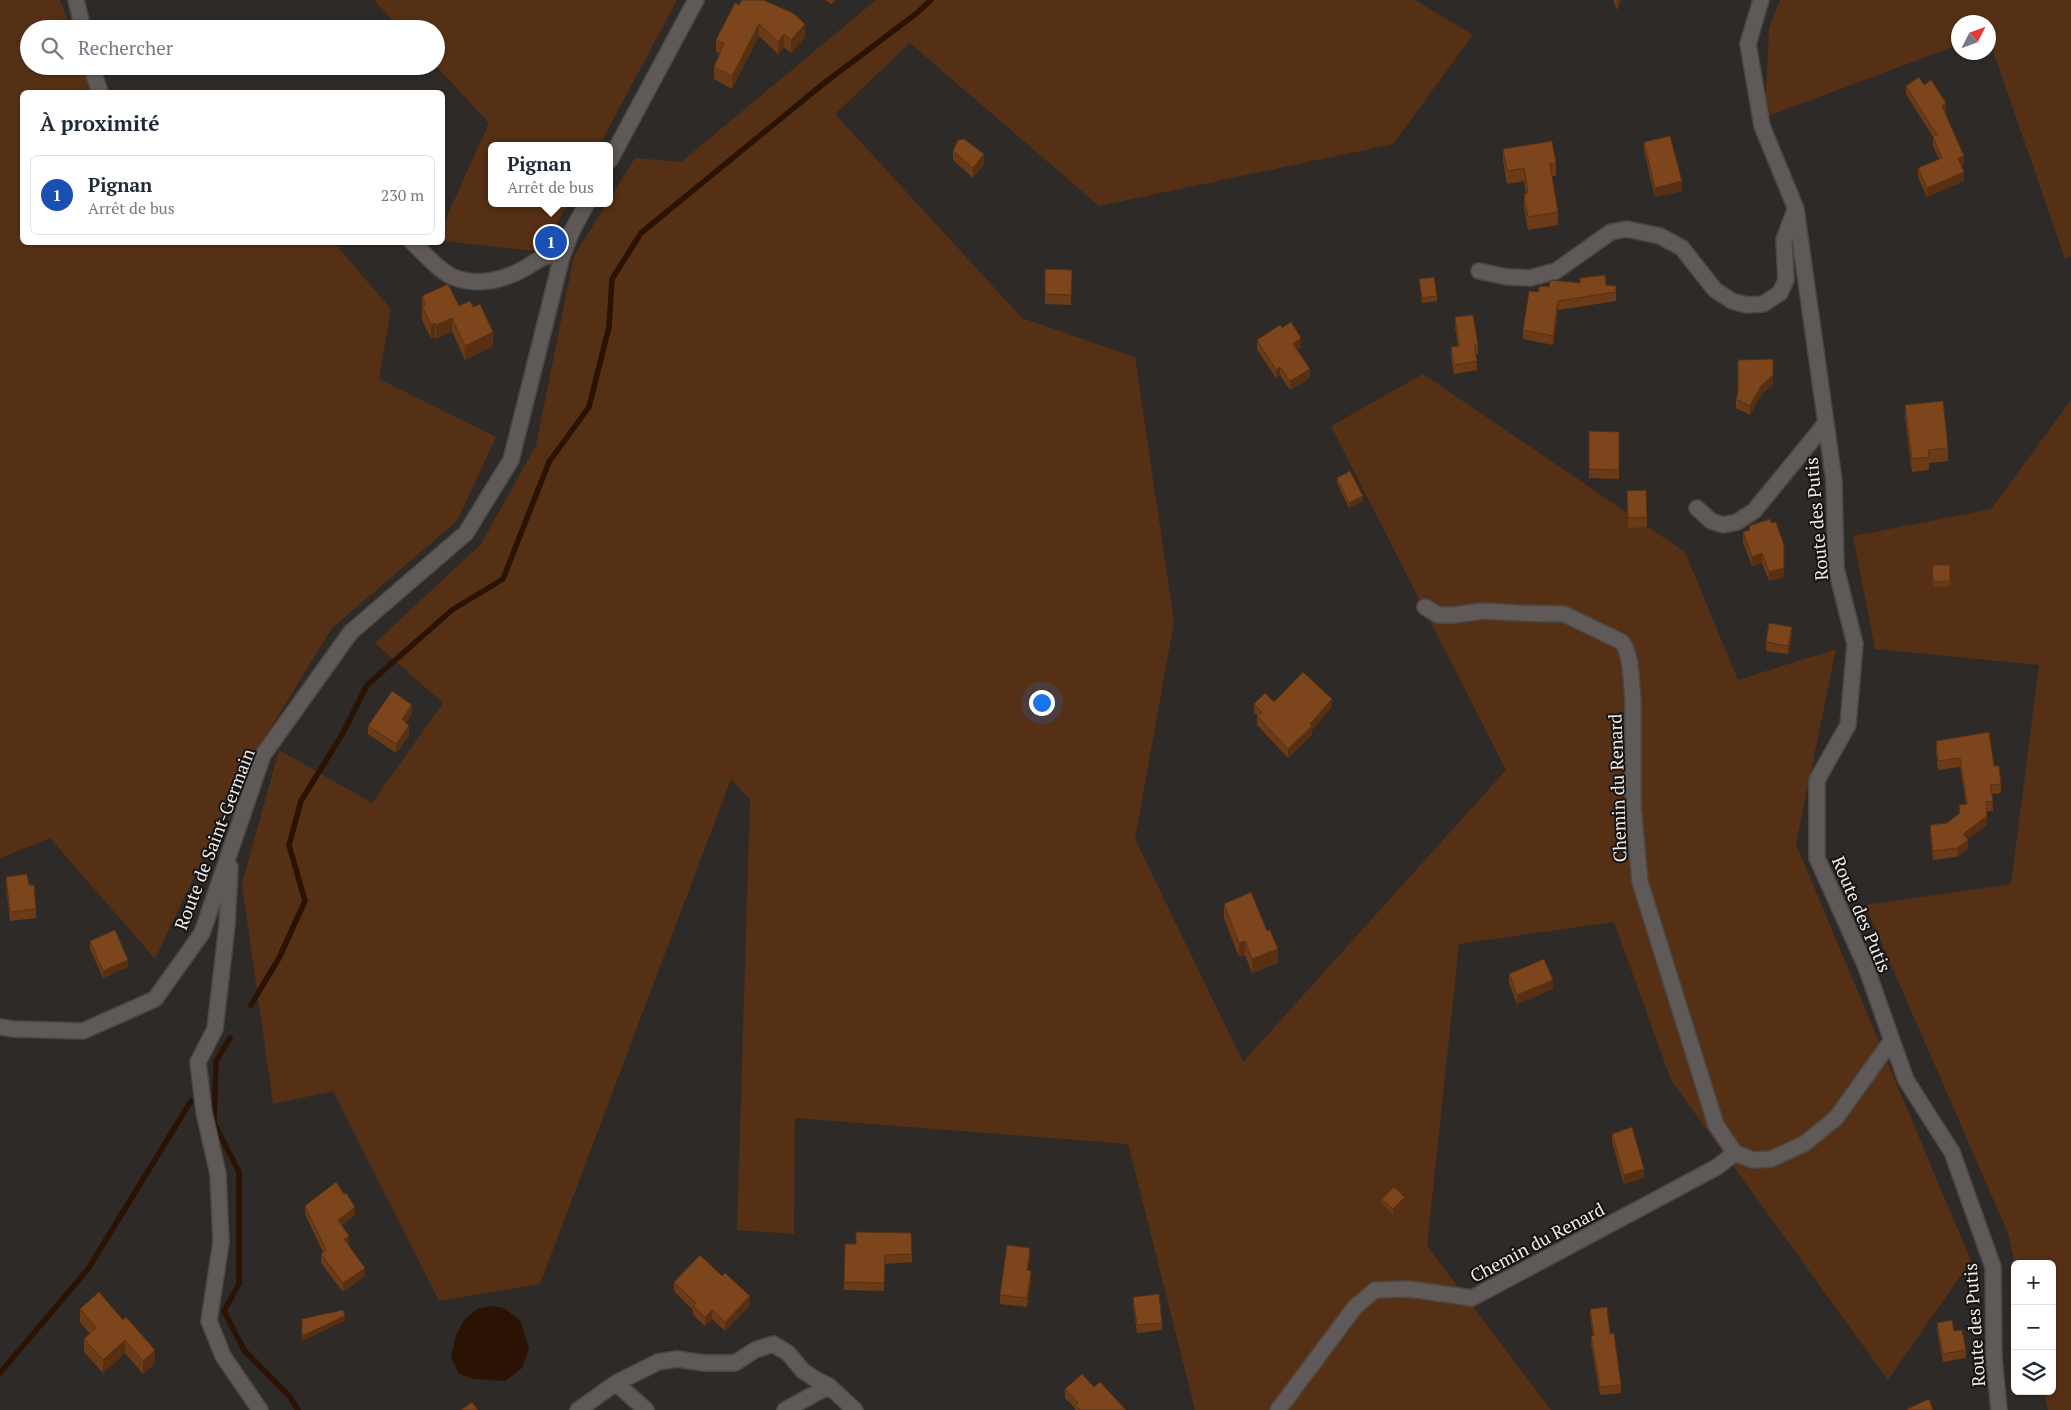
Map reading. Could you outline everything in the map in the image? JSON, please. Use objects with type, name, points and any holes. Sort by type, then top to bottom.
[{"type":"street","points":[[76,0],[81,20]]},
{"type":"street","points":[[613,154],[696,0]]},
{"type":"street","name":"Route des Putis","points":[[1761,0],[1748,44],[1762,126],[1796,209],[1834,481],[1836,568],[1855,644],[1848,726],[1817,780],[1817,858],[1866,967],[1906,1080],[1952,1152],[1993,1267],[1994,1358],[1999,1410]]},
{"type":"street","points":[[95,75],[99,90]]},
{"type":"street","name":"Route de Saint-Germain","points":[[0,1026],[13,1029],[83,1031],[155,999],[202,933],[263,755],[351,632],[466,533],[511,460],[562,256],[572,231],[585,207]]},
{"type":"street","points":[[1479,271],[1507,277],[1530,278],[1556,271],[1611,232],[1627,229],[1660,236],[1682,248],[1715,290],[1732,301],[1747,305],[1763,304],[1780,293],[1786,280],[1784,240],[1796,209]]},
{"type":"street","points":[[415,245],[442,269],[453,276],[467,281],[494,280],[508,276],[545,256],[552,254],[562,256]]},
{"type":"street","points":[[1697,508],[1711,521],[1723,525],[1737,522],[1754,511],[1826,423]]},
{"type":"street","name":"Chemin du Renard","points":[[1278,1410],[1355,1307],[1375,1290],[1409,1289],[1472,1298],[1717,1167],[1735,1153],[1716,1125],[1640,882],[1633,806],[1633,700],[1630,664],[1626,649],[1622,642],[1564,614],[1483,610],[1454,615],[1438,615],[1425,607]]},
{"type":"street","points":[[230,850],[227,925],[216,1029],[198,1062],[204,1112],[218,1174],[221,1242],[209,1321],[223,1356],[260,1410]]},
{"type":"street","points":[[1735,1153],[1753,1160],[1771,1160],[1804,1144],[1836,1118],[1892,1040]]},
{"type":"street","points":[[578,1410],[616,1383],[658,1362],[677,1359],[704,1363],[735,1363],[755,1350],[773,1344],[788,1353],[803,1371],[830,1386],[855,1410]]},
{"type":"street","points":[[616,1383],[646,1410]]},
{"type":"street","points":[[785,1410],[830,1386]]},
{"type":"shaded area","points":[[0,0],[60,0],[68,20],[20,20],[20,75],[87,75],[93,90],[20,90],[20,245],[336,245],[391,309],[379,379],[496,437],[457,521],[332,628],[245,770],[155,959],[50,838],[0,858]]},
{"type":"shaded area","points":[[374,0],[677,0],[601,142],[488,142],[488,207],[566,207],[541,252],[445,241],[445,221],[489,123],[444,75],[445,20],[393,20]]},
{"type":"shaded area","points":[[876,0],[1415,0],[1473,35],[1393,144],[1099,206],[910,43],[835,114],[1022,318],[1135,357],[1174,622],[1135,839],[1243,1062],[1506,770],[1331,426],[1423,374],[1685,552],[1738,680],[1836,649],[1796,844],[1971,1261],[1888,1380],[1671,1080],[1614,922],[1459,944],[1427,1246],[1551,1410],[1195,1410],[1128,1144],[795,1118],[794,1234],[737,1230],[750,800],[731,779],[540,1284],[439,1301],[333,1091],[273,1104],[242,884],[279,750],[372,803],[443,703],[375,643],[481,544],[536,445],[574,256],[605,207],[613,207],[613,193],[635,158],[681,162]]},
{"type":"shaded area","points":[[1780,0],[2071,0],[2071,256],[2065,259],[1996,59],[1996,15],[1951,15],[1951,48],[1765,117],[1769,28]]},
{"type":"shaded area","points":[[2071,400],[2071,1410],[2048,1410],[2045,1395],[2056,1395],[2056,1260],[2014,1260],[2008,1233],[1865,905],[2011,884],[2039,665],[1875,649],[1853,536],[1991,509]]},
{"type":"shaded area","points":[[492,1306],[504,1308],[520,1320],[529,1348],[522,1368],[505,1381],[474,1379],[459,1374],[451,1357],[456,1335],[464,1320],[477,1309]]},
{"type":"building","points":[[742,0],[763,0],[793,13],[805,24],[791,40],[784,34],[778,42],[759,24],[732,76],[714,67],[724,43],[716,40],[735,3],[739,5]]},
{"type":"building","points":[[1919,77],[1924,85],[1931,80],[1946,103],[1942,106],[1964,156],[1958,158],[1964,172],[1927,188],[1918,168],[1942,158],[1933,137],[1937,135],[1906,86]]},
{"type":"building","points":[[1670,136],[1682,181],[1655,188],[1644,142]]},
{"type":"building","points":[[964,139],[984,154],[973,168],[953,151],[958,140]]},
{"type":"building","points":[[1552,141],[1556,163],[1550,164],[1558,212],[1528,217],[1524,195],[1528,192],[1524,168],[1507,171],[1503,149]]},
{"type":"building","points":[[1045,269],[1072,270],[1071,295],[1045,294]]},
{"type":"building","points":[[1605,275],[1606,285],[1616,286],[1616,292],[1558,301],[1553,336],[1523,330],[1529,291],[1538,292],[1540,286],[1549,287],[1550,280],[1580,283],[1580,278]]},
{"type":"building","points":[[1434,277],[1437,296],[1422,298],[1419,279]]},
{"type":"building","points":[[448,284],[459,306],[470,301],[473,307],[480,304],[493,332],[465,346],[452,318],[436,325],[435,323],[431,325],[422,306],[426,305],[422,296]]},
{"type":"building","points":[[1473,315],[1478,345],[1474,345],[1477,361],[1454,365],[1451,347],[1459,346],[1455,317]]},
{"type":"building","points":[[1291,322],[1301,338],[1293,344],[1310,369],[1290,381],[1280,367],[1276,370],[1257,340],[1280,325],[1282,328]]},
{"type":"building","points":[[1773,359],[1773,375],[1761,386],[1750,406],[1736,399],[1738,393],[1738,360]]},
{"type":"building","points":[[1943,401],[1948,448],[1928,450],[1929,457],[1912,459],[1905,405]]},
{"type":"building","points":[[1589,431],[1619,432],[1619,470],[1589,469]]},
{"type":"building","points":[[1350,471],[1363,496],[1349,503],[1337,478]]},
{"type":"building","points":[[1646,490],[1647,517],[1628,518],[1627,491]]},
{"type":"building","points":[[1770,519],[1771,523],[1776,522],[1784,545],[1784,568],[1769,572],[1762,553],[1752,557],[1743,532],[1750,530],[1749,526]]},
{"type":"building","points":[[1932,565],[1950,565],[1950,581],[1933,582]]},
{"type":"building","points":[[1769,623],[1792,627],[1788,646],[1766,642]]},
{"type":"building","points":[[1303,672],[1332,699],[1310,724],[1312,726],[1288,749],[1257,716],[1262,712],[1254,704],[1265,693],[1274,702]]},
{"type":"building","points":[[392,691],[412,705],[402,719],[409,726],[396,744],[368,726]]},
{"type":"building","points":[[1989,732],[1994,766],[1999,766],[2001,784],[1990,785],[1993,801],[1986,802],[1987,816],[1963,834],[1968,840],[1957,848],[1933,851],[1930,825],[1947,823],[1960,813],[1959,805],[1967,804],[1960,758],[1938,761],[1936,741]]},
{"type":"building","points":[[27,874],[29,885],[34,885],[36,909],[10,912],[6,877]]},
{"type":"building","points":[[1251,892],[1267,931],[1270,930],[1278,949],[1252,959],[1245,941],[1239,943],[1224,904]]},
{"type":"building","points":[[115,930],[128,960],[103,971],[90,941]]},
{"type":"building","points":[[1544,959],[1553,980],[1517,995],[1509,974]]},
{"type":"building","points":[[1632,1127],[1644,1169],[1624,1175],[1612,1134]]},
{"type":"building","points":[[336,1182],[355,1207],[338,1220],[349,1236],[344,1239],[365,1268],[343,1283],[321,1254],[326,1250],[305,1206]]},
{"type":"building","points":[[1394,1187],[1405,1197],[1393,1209],[1382,1199]]},
{"type":"building","points":[[856,1232],[911,1233],[912,1254],[885,1255],[884,1283],[844,1282],[845,1244],[856,1244]]},
{"type":"building","points":[[1007,1245],[1030,1248],[1027,1270],[1031,1271],[1027,1298],[1000,1295]]},
{"type":"building","points":[[700,1255],[722,1276],[725,1273],[750,1296],[725,1322],[712,1310],[705,1317],[693,1306],[696,1303],[674,1282]]},
{"type":"building","points":[[99,1292],[123,1320],[126,1317],[155,1350],[143,1361],[125,1340],[103,1360],[84,1339],[96,1328],[80,1309]]},
{"type":"building","points":[[1159,1294],[1162,1323],[1137,1325],[1133,1297]]},
{"type":"building","points":[[1607,1307],[1610,1334],[1614,1333],[1621,1385],[1600,1387],[1591,1336],[1594,1335],[1590,1309]]},
{"type":"building","points":[[343,1310],[345,1316],[302,1336],[302,1319]]},
{"type":"building","points":[[1952,1320],[1954,1331],[1962,1330],[1966,1350],[1943,1354],[1937,1323]]},
{"type":"building","points":[[1082,1374],[1094,1387],[1100,1382],[1126,1410],[1079,1410],[1075,1405],[1078,1403],[1065,1389]]},
{"type":"building","points":[[1929,1399],[1933,1410],[1907,1410],[1907,1409]]},
{"type":"building","points":[[472,1402],[478,1410],[461,1410]]},
{"type":"waterway","points":[[251,1005],[279,958],[305,901],[289,845],[301,801],[343,733],[367,685],[452,610],[503,579],[549,462],[589,407],[609,327],[612,279],[641,233],[823,84],[917,13],[931,0]]},
{"type":"waterway","points":[[230,1038],[216,1061],[214,1123],[239,1172],[239,1284],[224,1311],[244,1350],[290,1397],[298,1410]]},
{"type":"waterway","points":[[0,1373],[88,1269],[191,1101]]},
{"type":"place","name":"Pignan","points":[[551,242]]}]
